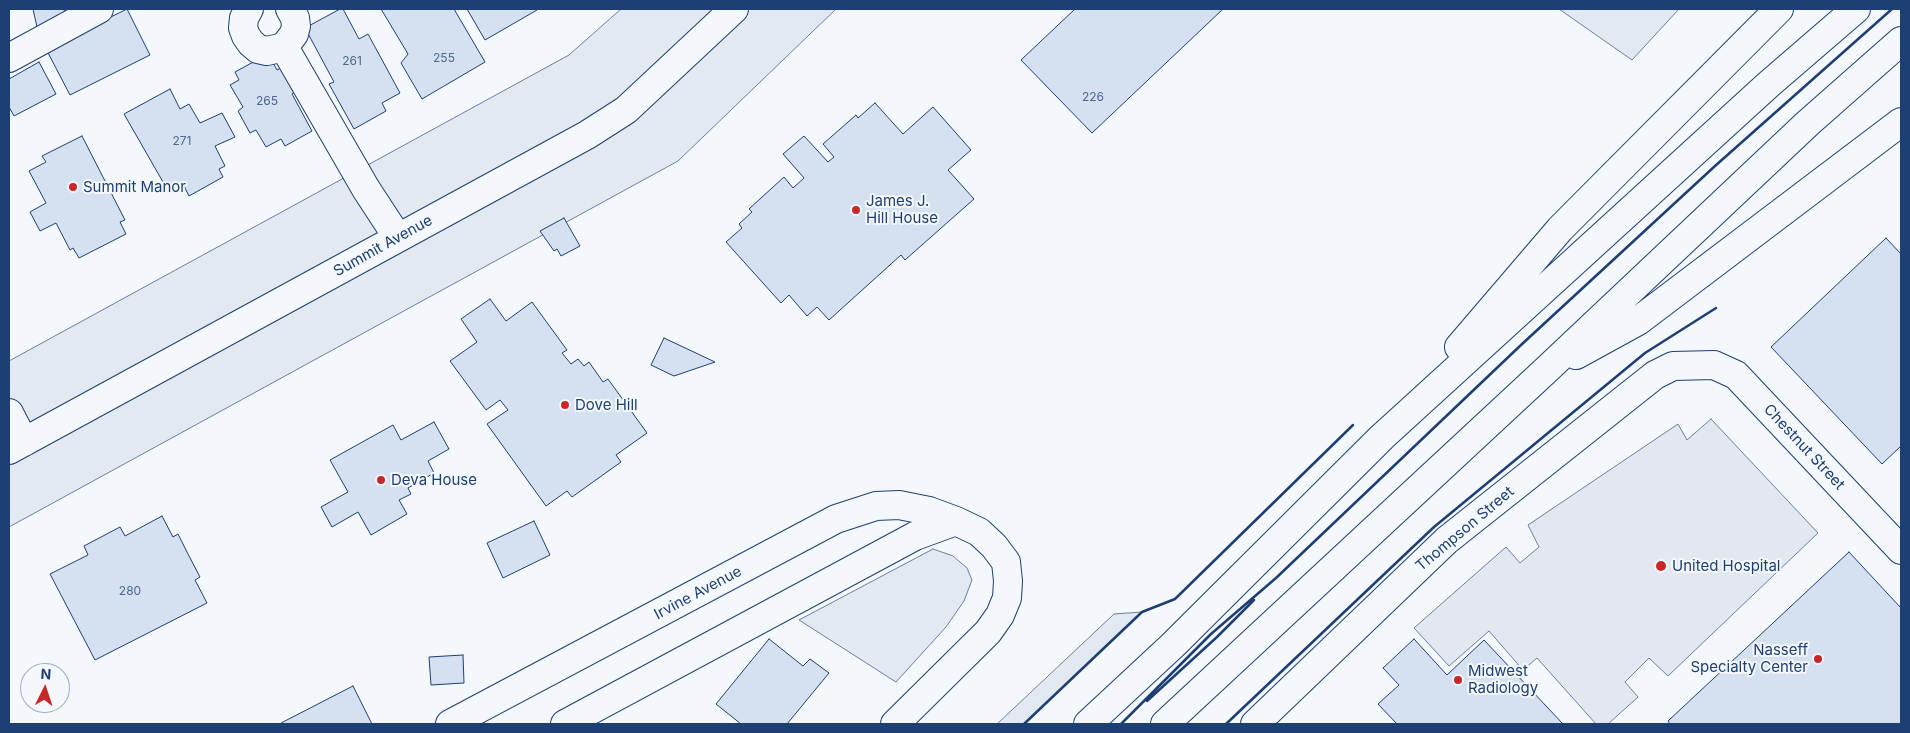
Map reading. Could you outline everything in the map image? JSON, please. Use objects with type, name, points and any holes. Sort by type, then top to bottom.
[{"type":"main road","points":[[9,58],[99,9]]},
{"type":"main road","points":[[249,9],[244,18],[243,28],[246,36],[251,43],[267,51],[284,47],[294,34],[296,26],[290,9]]},
{"type":"main road","name":"Summit Avenue","points":[[16,446],[587,135],[626,110],[734,9]]},
{"type":"main road","points":[[1382,437],[1560,229],[1779,9]]},
{"type":"main road","points":[[1088,724],[1172,645],[1382,437],[1769,84],[1856,9]]},
{"type":"main road","points":[[1165,724],[1544,372],[1808,123],[1901,41]]},
{"type":"main road","points":[[284,47],[366,189],[398,238]]},
{"type":"main road","points":[[1544,372],[1638,321],[1901,122]]},
{"type":"main road","name":"Chestnut Street","points":[[1696,365],[1714,365],[1736,375],[1901,550]]},
{"type":"main road","name":"Thompson Street","points":[[1255,724],[1447,540],[1655,375],[1673,366],[1696,365]]},
{"type":"main road","points":[[9,413],[16,446]]},
{"type":"main road","name":"Irvine Avenue","points":[[450,724],[836,519],[876,506],[899,506],[929,511],[980,532],[1006,562],[1008,581],[1007,598],[1000,615],[981,639],[895,724]]},
{"type":"main road","points":[[565,724],[915,536],[956,521]]},
{"type":"shaded area","points":[[621,9],[836,9],[678,161],[9,527],[9,361],[569,55]]},
{"type":"shaded area","points":[[1559,9],[1679,9],[1632,60]]},
{"type":"shaded area","points":[[1711,419],[1818,533],[1668,676],[1649,658],[1625,682],[1638,697],[1608,724],[1596,724],[1537,658],[1523,670],[1489,631],[1449,666],[1414,628],[1506,547],[1520,563],[1539,547],[1528,525],[1678,424],[1687,440]]},
{"type":"shaded area","points":[[933,549],[953,556],[967,568],[972,580],[964,601],[946,627],[896,682],[799,620]]},
{"type":"shaded area","points":[[1142,612],[1024,724],[997,724],[1114,614]]},
{"type":"building","points":[[33,9],[64,9],[66,21],[37,27]]},
{"type":"building","points":[[127,9],[150,55],[70,95],[46,49]]},
{"type":"building","points":[[343,9],[359,39],[368,34],[400,93],[382,103],[386,111],[354,129],[329,84],[334,82],[305,28]]},
{"type":"building","points":[[381,9],[454,9],[485,62],[422,99],[401,63],[408,54]]},
{"type":"building","points":[[467,9],[536,9],[537,10],[485,40]]},
{"type":"building","points":[[1075,9],[1223,9],[1092,133],[1021,60]]},
{"type":"building","points":[[268,54],[277,70],[284,66],[298,91],[292,94],[312,131],[285,146],[281,139],[266,147],[256,130],[250,133],[238,111],[243,107],[230,85],[239,80],[235,72]]},
{"type":"building","points":[[39,62],[56,94],[14,116],[9,107],[9,79]]},
{"type":"building","points":[[170,89],[180,109],[189,104],[200,123],[222,113],[235,137],[215,146],[225,166],[219,169],[223,177],[189,196],[182,182],[178,192],[161,186],[163,182],[124,114]]},
{"type":"building","name":"James J. Hill House","points":[[875,103],[903,134],[933,107],[971,150],[948,170],[974,199],[905,260],[901,255],[829,320],[817,307],[807,316],[789,295],[781,303],[726,242],[742,228],[739,224],[752,212],[749,209],[784,177],[793,188],[804,178],[783,154],[804,136],[828,162],[834,157],[823,144],[856,115],[858,118]]},
{"type":"building","name":"Summit Manor","points":[[82,136],[125,220],[120,222],[126,234],[79,258],[73,248],[70,250],[56,223],[40,231],[30,212],[46,203],[29,171],[46,162],[42,156]]},
{"type":"building","points":[[564,218],[580,246],[561,256],[557,249],[554,251],[540,231]]},
{"type":"building","points":[[1886,238],[1901,254],[1901,446],[1882,464],[1771,347]]},
{"type":"building","name":"Dove Hill","points":[[490,299],[506,321],[532,302],[567,350],[562,353],[571,364],[578,359],[584,366],[589,362],[603,382],[608,379],[647,433],[616,455],[621,462],[572,497],[567,491],[546,506],[487,424],[508,410],[500,400],[486,410],[450,361],[477,342],[461,319]]},
{"type":"building","points":[[664,338],[715,362],[674,376],[651,365]]},
{"type":"building","name":"Deva House","points":[[434,422],[449,449],[428,461],[434,473],[408,488],[411,494],[399,500],[407,514],[371,535],[358,512],[332,527],[321,507],[348,492],[330,460],[393,425],[401,440]]},
{"type":"building","points":[[162,516],[173,537],[178,534],[200,577],[195,580],[207,603],[95,660],[50,574],[88,555],[84,546],[120,527],[125,536]]},
{"type":"building","points":[[534,521],[550,555],[503,578],[487,543]]},
{"type":"building","name":"Nasseff Specialty Center","points":[[1849,552],[1901,608],[1901,724],[1670,724],[1668,721]]},
{"type":"building","points":[[769,639],[803,666],[810,659],[829,673],[787,724],[741,724],[716,704]]},
{"type":"building","name":"Midwest Radiology","points":[[1414,639],[1447,675],[1484,640],[1563,724],[1397,724],[1378,704],[1399,685],[1383,668]]},
{"type":"building","points":[[463,655],[464,683],[431,685],[429,657]]},
{"type":"building","points":[[353,686],[372,724],[281,724],[281,723]]},
{"type":"wall","points":[[1121,724],[1211,634],[1276,578],[1521,345],[1715,166],[1892,9]]},
{"type":"wall","points":[[1226,724],[1434,527],[1645,353],[1716,308]]},
{"type":"wall","points":[[1024,724],[1142,612],[1175,599],[1353,425]]},
{"type":"wall","points":[[1147,701],[1217,637],[1254,600]]},
{"type":"place","name":"Summit Manor","points":[[73,187]]},
{"type":"place","name":"James J. Hill House","points":[[856,210]]},
{"type":"place","name":"Dove Hill","points":[[565,405]]},
{"type":"place","name":"Deva House","points":[[381,480]]},
{"type":"place","name":"United Hospital","points":[[1661,566]]},
{"type":"place","name":"Nasseff Specialty Center","points":[[1818,659]]},
{"type":"place","name":"Midwest Radiology","points":[[1458,680]]}]
